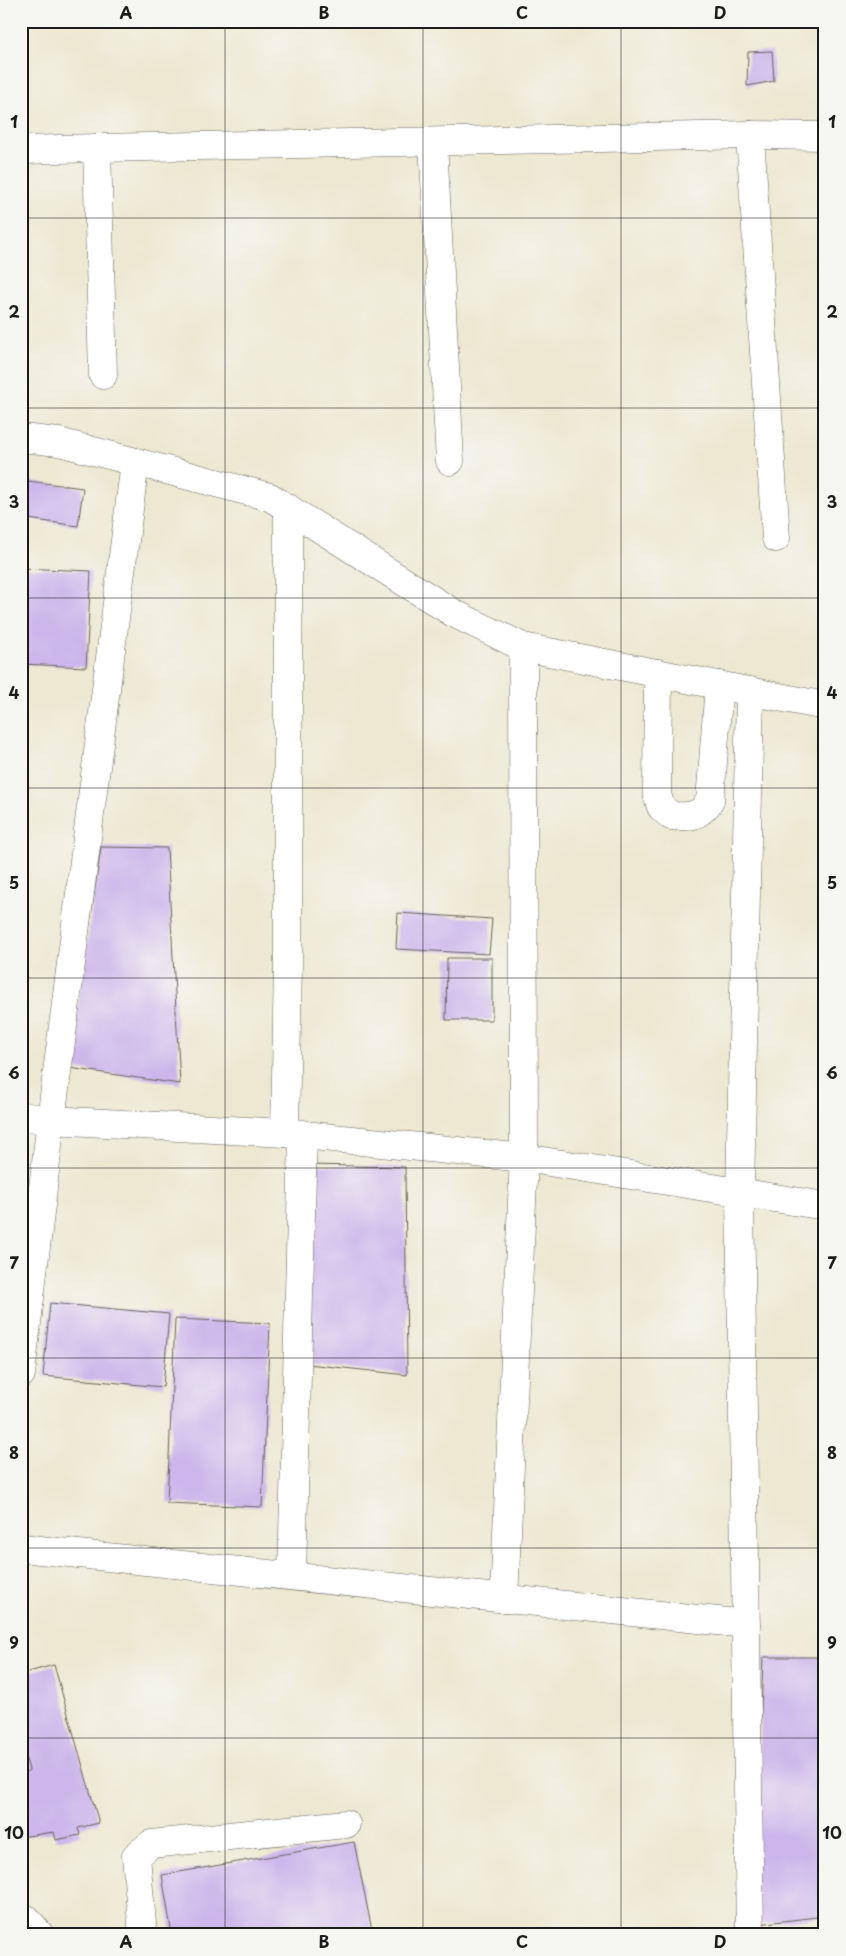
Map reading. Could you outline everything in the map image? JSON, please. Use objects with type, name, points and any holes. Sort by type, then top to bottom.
[{"type":"street","points":[[750,135],[776,538]]},
{"type":"street","points":[[21,150],[750,135],[825,136]]},
{"type":"street","points":[[433,142],[450,461]]},
{"type":"street","points":[[97,148],[103,375]]},
{"type":"street","points":[[21,438],[59,442],[270,497],[455,614],[523,647],[825,706]]},
{"type":"street","points":[[21,1374],[134,462]]},
{"type":"street","points":[[288,508],[288,960],[294,1133],[292,1576]]},
{"type":"street","points":[[504,1599],[524,1158],[523,647]]},
{"type":"street","points":[[658,673],[657,794],[662,806],[671,816],[689,817],[703,811],[710,801],[718,685]]},
{"type":"street","points":[[750,691],[740,1193],[750,1935]]},
{"type":"street","points":[[21,1116],[51,1120],[294,1133],[524,1158],[825,1206]]},
{"type":"street","points":[[21,1548],[746,1624]]},
{"type":"street","points":[[143,1935],[136,1856],[151,1844],[346,1824]]},
{"type":"street","points":[[21,1918],[27,1919],[40,1935]]},
{"type":"building","points":[[772,51],[774,81],[747,86],[748,52]]},
{"type":"building","points":[[21,480],[83,488],[78,526],[21,518]]},
{"type":"building","points":[[21,568],[91,571],[86,667],[21,664]]},
{"type":"building","points":[[101,847],[167,848],[180,1084],[69,1068]]},
{"type":"building","points":[[398,913],[492,919],[489,954],[396,949]]},
{"type":"building","points":[[447,958],[492,958],[492,1020],[446,1020]]},
{"type":"building","points":[[308,1165],[405,1167],[407,1375],[308,1364]]},
{"type":"building","points":[[50,1303],[169,1314],[163,1387],[43,1376]]},
{"type":"building","points":[[175,1319],[270,1323],[262,1507],[167,1503]]},
{"type":"building","points":[[763,1657],[825,1657],[825,1916],[758,1924],[755,1890]]},
{"type":"building","points":[[54,1665],[99,1823],[78,1828],[80,1835],[56,1840],[54,1832],[21,1837],[21,1776],[29,1770],[21,1741],[21,1674]]},
{"type":"building","points":[[354,1842],[373,1935],[172,1935],[162,1875]]}]
